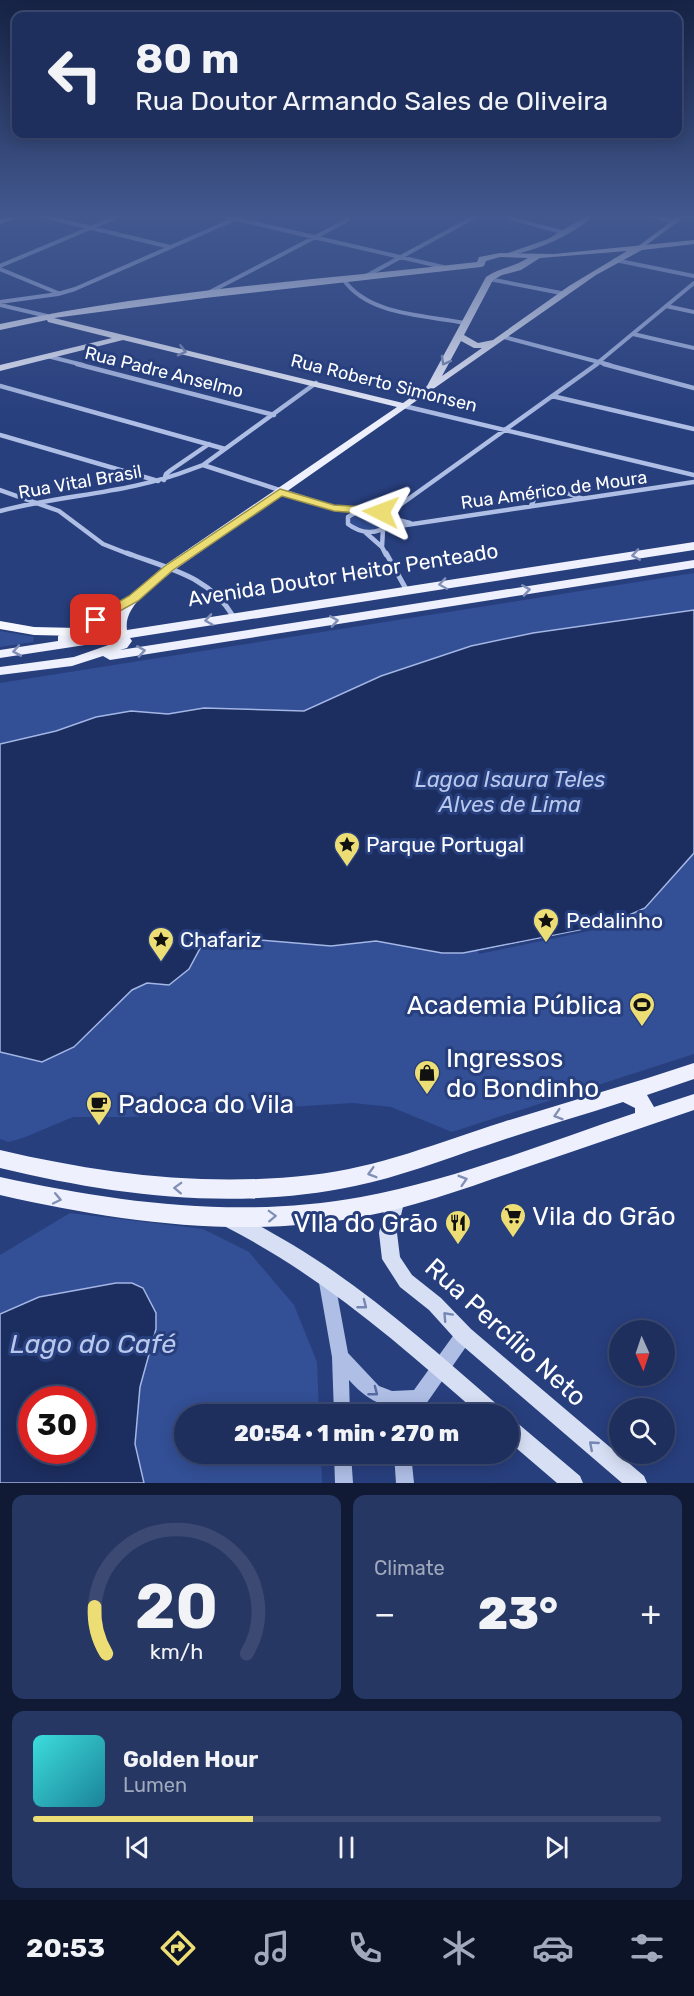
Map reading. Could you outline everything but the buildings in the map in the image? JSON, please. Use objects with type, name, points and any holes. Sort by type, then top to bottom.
[{"type":"highway","points":[[0,625],[34,631],[122,633]]},
{"type":"main road","points":[[0,328],[47,316],[297,284]]},
{"type":"main road","points":[[429,390],[488,284]]},
{"type":"main road","points":[[42,646],[72,633],[134,599],[169,568],[429,390],[575,284]]},
{"type":"main road","points":[[67,323],[65,319],[69,316],[108,308]]},
{"type":"main road","points":[[47,316],[67,323]]},
{"type":"main road","points":[[0,328],[41,321],[67,323]]},
{"type":"main road","name":"Rua Roberto Simonsen","points":[[67,323],[404,406]]},
{"type":"main road","points":[[459,336],[477,346],[501,339]]},
{"type":"main road","points":[[0,368],[125,337]]},
{"type":"main road","name":"Avenida Doutor Heitor Penteado","points":[[0,654],[122,633],[694,546]]},
{"type":"main road","name":"Avenida Doutor Heitor Penteado","points":[[0,671],[72,662],[694,564]]},
{"type":"main road","points":[[72,662],[122,645],[125,641],[119,630],[119,622],[134,599]]},
{"type":"main road","points":[[0,1159],[112,1182],[174,1188],[226,1189],[297,1185],[355,1177],[694,1071]]},
{"type":"main road","points":[[624,1094],[641,1100],[645,1105],[646,1113],[643,1119]]},
{"type":"main road","points":[[0,1186],[101,1208],[169,1215],[225,1218],[297,1215],[360,1207],[469,1178],[694,1102]]},
{"type":"main road","points":[[101,1208],[105,1188],[112,1182]]},
{"type":"main road","name":"Rua Percílio Neto","points":[[396,1198],[388,1233],[391,1259],[406,1281],[435,1304],[465,1335],[637,1483]]},
{"type":"main road","points":[[225,1218],[267,1238],[326,1277],[481,1404]]},
{"type":"main road","points":[[519,1437],[573,1483]]},
{"type":"street","points":[[37,284],[58,294]]},
{"type":"street","points":[[0,303],[58,294],[87,284]]},
{"type":"street","points":[[205,295],[225,284]]},
{"type":"street","points":[[347,284],[358,296],[389,308],[465,323]]},
{"type":"street","points":[[523,284],[561,293]]},
{"type":"street","points":[[382,547],[384,529],[390,524],[389,517],[400,505],[598,363],[693,284]]},
{"type":"street","points":[[0,303],[26,316],[27,320]]},
{"type":"street","points":[[666,306],[694,312]]},
{"type":"street","points":[[15,310],[47,316]]},
{"type":"street","points":[[633,334],[694,348]]},
{"type":"street","points":[[501,339],[694,388]]},
{"type":"street","name":"Rua Padre Anselmo","points":[[47,356],[274,415]]},
{"type":"street","name":"Rua Vital Brasil","points":[[0,511],[37,502],[113,493],[162,481],[203,465],[316,383]]},
{"type":"street","points":[[0,386],[225,449]]},
{"type":"street","points":[[552,396],[694,429]]},
{"type":"street","name":"Rua Roberto Simonsen","points":[[404,406],[694,475]]},
{"type":"street","points":[[0,435],[162,481]]},
{"type":"street","name":"Rua Vital Brasil","points":[[162,481],[166,474],[209,444]]},
{"type":"street","points":[[203,465],[334,508],[377,511],[400,505]]},
{"type":"street","name":"Rua Américo de Moura","points":[[364,531],[694,482]]},
{"type":"street","points":[[0,490],[59,511],[104,544],[169,568],[211,589],[222,598],[233,616]]},
{"type":"street","points":[[531,506],[536,494],[542,490],[562,491],[584,499]]},
{"type":"street","points":[[334,508],[351,527],[364,531],[382,547],[406,589]]},
{"type":"street","points":[[347,520],[352,513],[358,511]]},
{"type":"street","name":"Rua Américo de Moura","points":[[377,511],[389,517],[417,524]]},
{"type":"street","points":[[326,1277],[340,1357],[342,1404]]},
{"type":"street","points":[[416,1404],[465,1335]]},
{"type":"street","points":[[340,1357],[377,1396],[397,1402],[419,1398]]},
{"type":"street","points":[[343,1464],[344,1483]]},
{"type":"street","points":[[404,1464],[405,1483]]},
{"type":"shaded area","points":[[367,511],[380,513],[387,519],[386,525],[370,529],[353,526],[350,520],[356,514]]},
{"type":"shaded area","name":"Parque Portugal","points":[[694,573],[694,1054],[452,1132],[391,1107],[353,1103],[130,1117],[73,1117],[23,1138],[8,1142],[0,1139],[0,683]]},
{"type":"shaded area","points":[[0,631],[34,637],[33,642],[0,647]]},
{"type":"shaded area","name":"Lago do Café","points":[[70,1213],[203,1229],[249,1252],[294,1305],[317,1362],[319,1404],[174,1404],[174,1464],[321,1464],[322,1483],[0,1483],[0,1255]]},
{"type":"water","name":"Lagoa Isaura Teles Alves de Lima","points":[[694,610],[694,853],[645,908],[607,925],[463,953],[442,953],[376,941],[331,946],[223,937],[203,943],[189,969],[169,985],[147,983],[132,990],[74,1047],[42,1062],[0,1052],[0,744],[56,731],[96,717],[131,711],[168,714],[204,708],[304,711],[381,676],[471,646],[533,633]]},
{"type":"water","name":"Lago do Café","points":[[116,1283],[132,1283],[143,1288],[156,1313],[156,1329],[140,1387],[135,1444],[144,1483],[0,1483],[0,1314],[39,1297]]},
{"type":"pier","points":[[607,925],[608,927],[479,954],[478,951]]},
{"type":"place","name":"Parque Portugal","points":[[347,868]]},
{"type":"place","name":"Pedalinho","points":[[546,944]]},
{"type":"place","name":"Chafariz","points":[[161,963]]},
{"type":"place","name":"Academia Pública","points":[[642,1028]]},
{"type":"place","name":"Ingressos do Bondinho","points":[[427,1096]]},
{"type":"place","name":"Padoca do Vila","points":[[99,1127]]},
{"type":"place","name":"Vila do Grão","points":[[513,1239]]},
{"type":"place","name":"VIla do Grão","points":[[458,1246]]},
{"type":"route","points":[[96,620],[134,599],[169,568],[280,492],[334,508],[381,512]]}]
